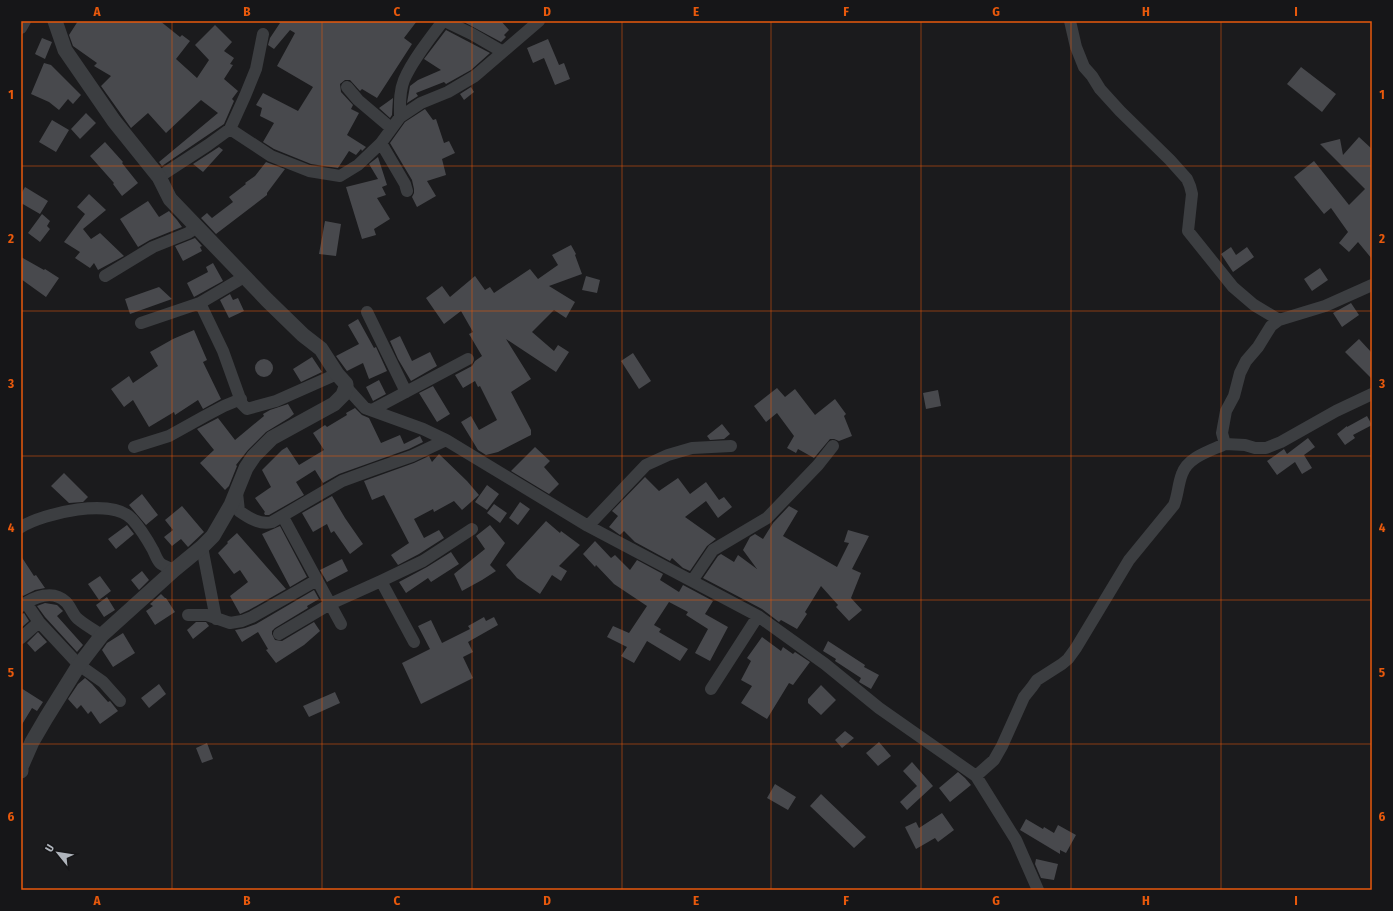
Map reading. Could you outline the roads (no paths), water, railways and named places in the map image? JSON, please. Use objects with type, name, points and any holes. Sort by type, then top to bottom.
[{"type":"street","points":[[21,28],[25,21]]},
{"type":"street","points":[[55,21],[65,50],[114,121],[158,177],[170,199],[244,277],[303,335],[321,349],[337,374],[346,384],[346,387],[365,408],[423,429],[446,440],[588,526],[758,616],[825,664],[879,708],[976,776],[1016,840],[1038,890]]},
{"type":"street","points":[[400,117],[400,96],[404,80],[423,48],[444,21],[472,34],[503,52]]},
{"type":"street","points":[[230,129],[272,156],[308,171],[340,176],[358,165],[381,143],[400,117],[421,103],[448,92],[475,76],[539,21]]},
{"type":"street","points":[[1070,21],[1076,48],[1084,67],[1100,89],[1187,179],[1192,194],[1188,231],[1233,287],[1254,305],[1279,320]]},
{"type":"street","points":[[158,177],[208,146],[230,129],[256,69],[263,34]]},
{"type":"street","points":[[347,87],[358,100],[391,128]]},
{"type":"street","points":[[381,143],[405,184],[407,191]]},
{"type":"street","points":[[105,276],[153,247],[188,233],[198,227]]},
{"type":"street","points":[[140,323],[200,303],[244,277]]},
{"type":"street","points":[[1225,444],[1222,433],[1226,411],[1234,396],[1240,373],[1246,361],[1258,347],[1271,326],[1279,320],[1325,306],[1372,285]]},
{"type":"street","points":[[200,303],[223,351],[241,400],[246,409],[276,401],[337,374]]},
{"type":"street","points":[[367,312],[406,392]]},
{"type":"street","points":[[372,410],[468,359]]},
{"type":"street","points":[[21,771],[21,767],[32,742],[79,665],[102,635],[213,536],[237,493],[246,468],[261,448],[272,438],[334,404],[343,395],[346,387]]},
{"type":"street","points":[[976,776],[994,760],[1002,746],[1024,697],[1032,686],[1038,680],[1068,659],[1129,560],[1174,505],[1178,495],[1183,472],[1191,462],[1208,451],[1225,444],[1266,448],[1281,442],[1336,411],[1372,394]]},
{"type":"street","points":[[134,447],[169,436],[224,406],[241,400]]},
{"type":"street","points":[[237,493],[239,511],[250,518],[267,524],[283,517],[342,481],[412,456],[446,440]]},
{"type":"street","points":[[588,526],[646,465],[668,455],[692,448],[731,446]]},
{"type":"street","points":[[692,582],[713,550],[767,518],[818,465],[833,446]]},
{"type":"street","points":[[21,527],[42,517],[61,513],[103,507],[117,510],[125,513],[132,519],[143,534],[160,564],[174,570]]},
{"type":"street","points":[[283,517],[341,624]]},
{"type":"street","points":[[279,634],[330,604],[423,561],[472,529]]},
{"type":"street","points":[[202,547],[216,619]]},
{"type":"street","points":[[188,615],[207,615],[230,623],[242,621],[317,580]]},
{"type":"street","points":[[381,581],[414,642]]},
{"type":"street","points":[[102,635],[78,619],[66,602],[56,595],[50,594],[24,605],[79,665],[103,682],[120,702]]},
{"type":"street","points":[[711,689],[758,616]]},
{"type":"street","points":[[21,638],[39,622]]}]
